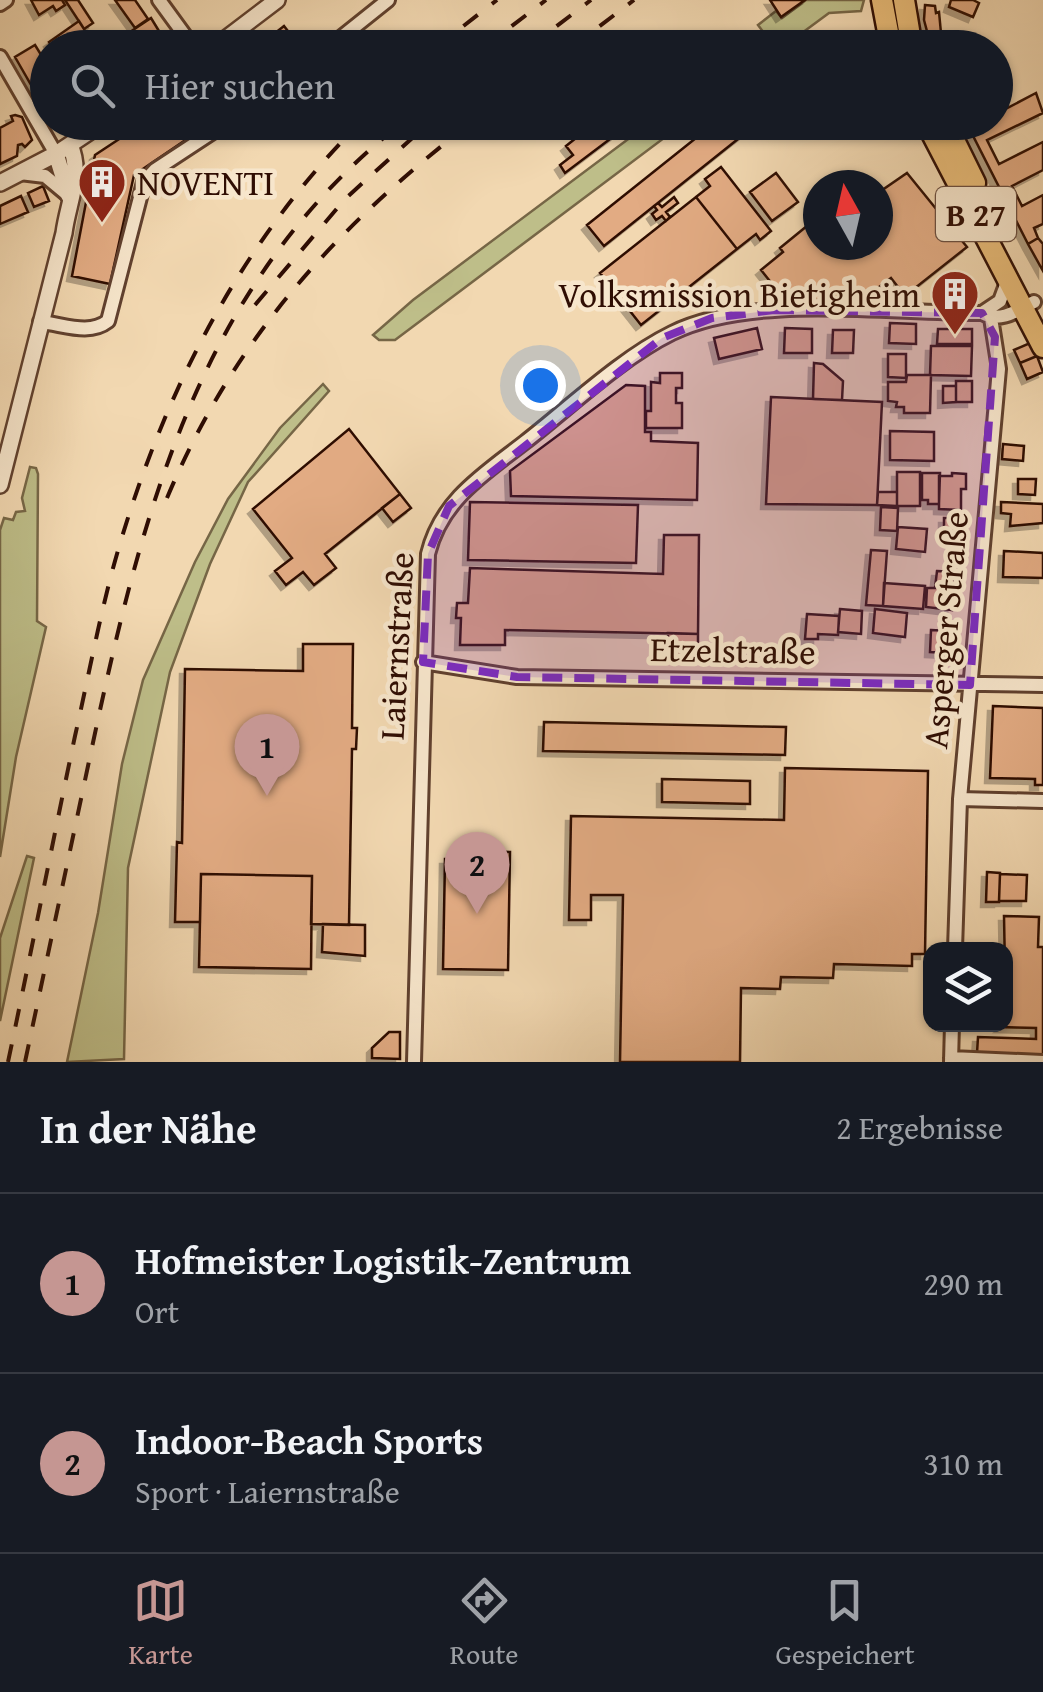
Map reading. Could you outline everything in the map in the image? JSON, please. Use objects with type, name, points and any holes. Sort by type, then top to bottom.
[{"type":"main road","points":[[882,0],[888,30]]},
{"type":"main road","points":[[904,0],[909,30]]},
{"type":"main road","name":"B 27","points":[[936,140],[1007,274],[1034,310]]},
{"type":"main road","name":"B 27","points":[[953,140],[1034,310],[1043,346]]},
{"type":"street","points":[[158,0],[180,30]]},
{"type":"street","points":[[238,30],[277,0]]},
{"type":"street","points":[[350,30],[388,0]]},
{"type":"street","points":[[0,56],[30,100]]},
{"type":"street","points":[[0,485],[64,234],[70,196],[63,149],[57,140]]},
{"type":"street","points":[[0,183],[77,140]]},
{"type":"street","points":[[40,322],[88,330],[108,321],[144,182],[155,170],[201,140]]},
{"type":"street","points":[[20,173],[45,176],[70,196]]},
{"type":"street","points":[[986,315],[1004,296],[1007,274]]},
{"type":"street","name":"Laiernstraße","points":[[414,1062],[428,554],[440,518],[460,494],[662,338],[712,318],[774,310],[986,315],[1034,310]]},
{"type":"street","name":"Asperger Straße","points":[[955,942],[960,799],[998,369],[986,315]]},
{"type":"street","name":"Etzelstraße","points":[[423,662],[517,678],[1043,685]]},
{"type":"street","points":[[960,799],[1043,801]]},
{"type":"street","points":[[952,1032],[951,1060],[1043,1062]]},
{"type":"highlighted area","points":[[774,310],[982,313],[995,337],[970,685],[517,677],[423,662],[428,554],[449,506],[662,338],[712,318]]},
{"type":"green space","points":[[806,0],[864,0],[861,11],[829,13],[806,30],[762,30],[758,25],[776,11],[782,18]]},
{"type":"green space","points":[[627,140],[661,140],[395,340],[379,340],[373,335],[413,300]]},
{"type":"green space","points":[[323,384],[329,391],[248,482],[210,564],[170,672],[128,868],[124,1059],[67,1062],[98,913],[122,764],[143,680],[195,562],[228,499],[280,428]]},
{"type":"green space","points":[[30,467],[36,468],[38,474],[37,621],[46,627],[16,757],[0,857],[0,530],[4,518],[13,520],[16,512],[25,511],[22,498]]},
{"type":"green space","points":[[27,856],[34,858],[0,1021],[0,938]]},
{"type":"building","points":[[31,0],[62,0],[65,5],[56,11],[53,6],[39,15]]},
{"type":"building","points":[[65,0],[78,0],[93,23],[84,29]]},
{"type":"building","points":[[115,0],[135,0],[148,19],[135,28]]},
{"type":"building","points":[[770,0],[805,0],[781,17]]},
{"type":"building","points":[[951,0],[979,3],[973,17],[949,7]]},
{"type":"building","points":[[925,5],[935,6],[941,30],[927,30]]},
{"type":"building","points":[[151,18],[158,30],[133,30]]},
{"type":"building","points":[[79,21],[85,30],[66,30]]},
{"type":"building","points":[[30,48],[30,83],[15,57]]},
{"type":"building","points":[[1036,93],[1043,113],[1013,127],[1013,105]]},
{"type":"building","points":[[11,116],[22,117],[32,140],[25,147],[18,145],[17,156],[0,164],[0,128],[13,121]]},
{"type":"building","name":"NOVENTI","points":[[118,140],[186,140],[134,175],[110,284],[72,276],[95,155]]},
{"type":"building","points":[[574,140],[609,140],[565,173],[560,165],[573,155],[566,146]]},
{"type":"building","points":[[693,140],[737,140],[604,246],[587,225]]},
{"type":"building","points":[[975,140],[987,140],[999,164],[1043,142],[1043,170],[1012,186],[1022,206],[1043,195],[1043,224],[1034,228],[1038,238],[1028,244]]},
{"type":"building","points":[[721,167],[771,231],[760,240],[756,234],[737,249],[696,197],[710,186],[705,179]]},
{"type":"building","points":[[776,173],[798,202],[772,221],[750,192]]},
{"type":"building","points":[[907,173],[967,247],[905,296],[891,278],[879,287],[887,300],[867,300],[859,291],[847,300],[785,300],[761,270],[803,229],[803,260],[893,260],[893,183]]},
{"type":"building","points":[[43,186],[49,201],[34,207],[28,193]]},
{"type":"building","points":[[21,196],[28,212],[0,224],[0,206]]},
{"type":"building","points":[[674,197],[678,203],[666,212],[670,217],[666,221],[662,216],[656,220],[652,214],[657,210],[654,206],[658,203],[662,207]]},
{"type":"building","points":[[696,197],[737,249],[641,325],[600,273]]},
{"type":"building","points":[[1038,238],[1043,244],[1043,271],[1028,244]]},
{"type":"building","points":[[890,323],[916,324],[916,344],[889,343]]},
{"type":"building","points":[[757,328],[762,349],[719,359],[714,338]]},
{"type":"building","points":[[785,328],[812,329],[812,353],[784,353]]},
{"type":"building","name":"Volksmission Bietigheim","points":[[938,329],[972,329],[972,344],[937,344]]},
{"type":"building","points":[[833,330],[854,330],[853,353],[832,353]]},
{"type":"building","points":[[1030,343],[1037,356],[1020,363],[1014,350]]},
{"type":"building","points":[[931,346],[972,346],[971,376],[930,375]]},
{"type":"building","points":[[888,354],[906,354],[906,378],[888,377]]},
{"type":"building","points":[[1037,356],[1043,372],[1027,379],[1020,363]]},
{"type":"building","points":[[814,363],[823,364],[843,381],[842,400],[813,399]]},
{"type":"building","points":[[660,373],[682,373],[676,403],[682,403],[682,428],[646,428],[646,411],[651,411],[651,382],[660,383]]},
{"type":"building","points":[[907,375],[931,375],[930,413],[904,413],[904,407],[888,401],[888,382],[906,382]]},
{"type":"building","points":[[956,381],[972,381],[972,402],[956,402]]},
{"type":"building","points":[[626,385],[645,386],[645,432],[651,432],[651,441],[698,443],[697,500],[511,496],[510,471]]},
{"type":"building","points":[[943,386],[956,386],[956,402],[943,403]]},
{"type":"building","points":[[771,397],[882,402],[877,505],[766,504]]},
{"type":"building","points":[[349,429],[400,494],[325,554],[336,568],[314,585],[303,572],[286,585],[275,571],[292,558],[253,509]]},
{"type":"building","points":[[890,431],[934,432],[934,461],[890,460]]},
{"type":"building","points":[[1003,444],[1024,446],[1023,461],[1002,459]]},
{"type":"building","points":[[897,472],[920,472],[920,506],[897,506]]},
{"type":"building","points":[[922,473],[940,473],[939,504],[922,500]]},
{"type":"building","points":[[966,474],[961,510],[939,509],[939,476]]},
{"type":"building","points":[[1018,479],[1036,479],[1035,495],[1018,494]]},
{"type":"building","points":[[878,492],[897,492],[897,506],[877,505]]},
{"type":"building","points":[[400,494],[411,508],[393,522],[382,508]]},
{"type":"building","points":[[470,502],[638,505],[636,563],[468,560]]},
{"type":"building","points":[[1001,502],[1043,504],[1043,523],[1010,526],[1011,514],[1001,513]]},
{"type":"building","points":[[881,507],[898,508],[897,531],[880,530]]},
{"type":"building","points":[[944,518],[960,518],[960,529],[944,530]]},
{"type":"building","points":[[898,527],[927,529],[925,552],[896,549]]},
{"type":"building","points":[[664,535],[699,535],[698,634],[505,630],[505,645],[460,645],[457,603],[468,603],[470,568],[663,574]]},
{"type":"building","points":[[871,550],[887,551],[883,606],[866,605]]},
{"type":"building","points":[[1004,551],[1043,553],[1043,578],[1003,577]]},
{"type":"building","points":[[937,571],[955,572],[952,610],[926,607],[927,588],[935,588]]},
{"type":"building","points":[[884,583],[925,586],[923,609],[883,606]]},
{"type":"building","points":[[840,609],[862,611],[861,634],[838,632]]},
{"type":"building","points":[[875,609],[907,613],[905,637],[873,633]]},
{"type":"building","points":[[807,614],[839,616],[838,635],[818,634],[818,639],[805,639]]},
{"type":"building","points":[[931,630],[949,631],[947,653],[930,652]]},
{"type":"building","points":[[668,633],[698,634],[698,655],[668,655]]},
{"type":"building","points":[[303,644],[353,644],[352,728],[357,728],[356,749],[352,749],[349,925],[311,924],[312,876],[201,874],[200,922],[175,922],[177,842],[182,843],[185,669],[303,671]]},
{"type":"building","points":[[993,706],[1043,708],[1043,785],[1035,785],[1035,779],[990,778]]},
{"type":"building","points":[[544,722],[786,727],[785,755],[543,751]]},
{"type":"building","points":[[785,768],[928,771],[923,954],[912,954],[912,966],[834,964],[833,978],[781,977],[780,989],[741,988],[740,1062],[620,1062],[623,895],[591,895],[591,920],[569,920],[571,816],[784,820]]},
{"type":"building","points":[[662,779],[750,781],[750,804],[662,802]]},
{"type":"building","points":[[453,851],[510,852],[508,970],[443,969],[445,859],[453,859]]},
{"type":"building","points":[[987,872],[1000,873],[999,902],[986,902]]},
{"type":"building","points":[[201,874],[312,876],[311,969],[199,967]]},
{"type":"building","points":[[1000,874],[1027,875],[1026,901],[999,901]]},
{"type":"building","points":[[1004,916],[1039,917],[1038,947],[1043,947],[1043,1055],[977,1053],[978,1037],[1036,1039],[1036,1028],[1013,1027],[1013,942],[1004,942]]},
{"type":"building","points":[[323,924],[365,925],[365,956],[322,952]]},
{"type":"building","points":[[389,1032],[400,1032],[400,1059],[372,1058],[372,1048]]},
{"type":"railway","points":[[458,30],[497,0]]},
{"type":"railway","points":[[507,30],[546,0]]},
{"type":"railway","points":[[552,30],[591,0]]},
{"type":"railway","points":[[595,30],[634,0]]},
{"type":"railway","points":[[8,1062],[102,611],[141,479],[163,423],[216,314],[281,214],[344,140]]},
{"type":"railway","points":[[25,1062],[130,585],[187,413],[226,333],[273,257],[332,186],[383,140]]},
{"type":"railway","points":[[255,305],[345,199],[410,140]]},
{"type":"railway","points":[[167,498],[224,387],[294,289],[376,203],[450,140]]},
{"type":"place","name":"NOVENTI","points":[[102,224]]},
{"type":"place","name":"Volksmission Bietigheim","points":[[955,336]]},
{"type":"place","name":"Hofmeister Logistik-Zentrum","points":[[267,796]]},
{"type":"place","name":"Indoor-Beach Sports","points":[[477,914]]}]
